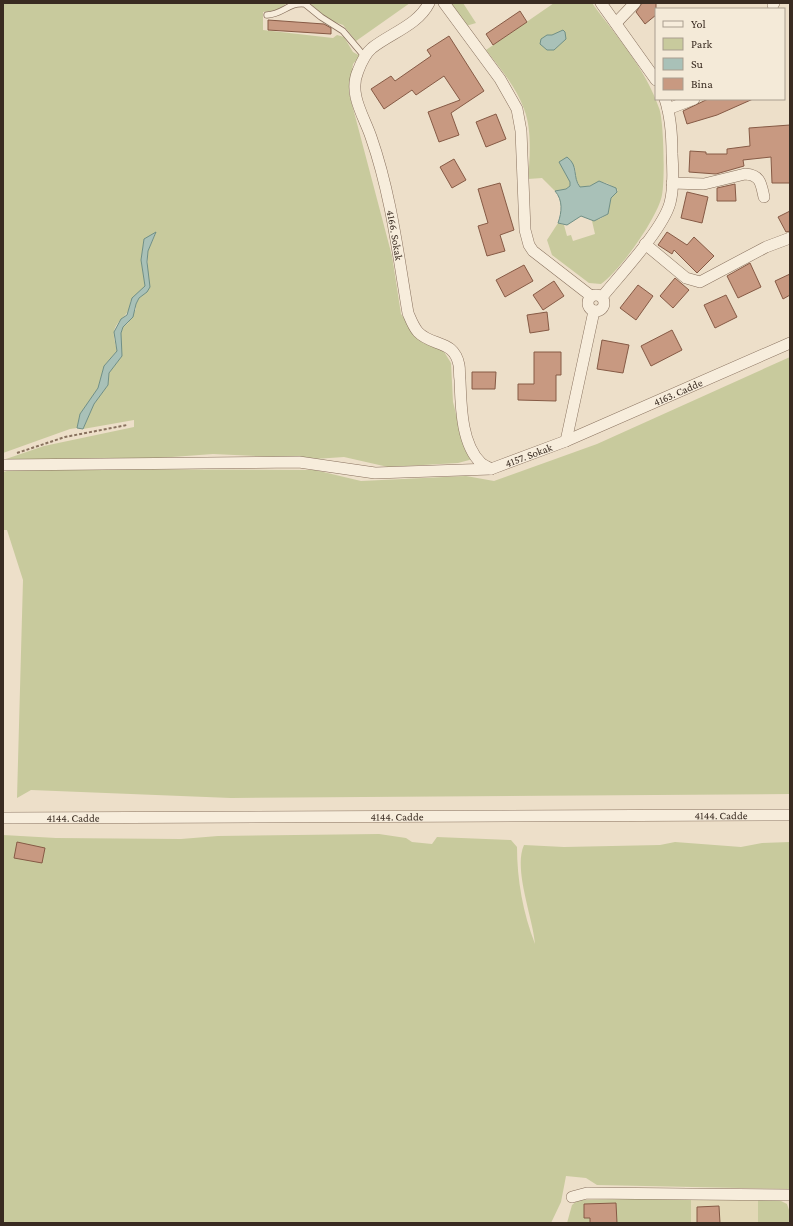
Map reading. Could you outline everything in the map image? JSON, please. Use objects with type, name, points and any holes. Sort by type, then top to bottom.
[{"type":"street","name":"4166. Sokak","points":[[429,3],[420,16],[372,48],[357,72],[354,84],[356,96],[371,137],[384,182],[408,313],[412,324],[419,333],[426,338],[452,349],[456,356],[459,365],[462,417],[465,431],[472,448],[481,463],[491,469]]},
{"type":"street","points":[[444,3],[500,79],[516,109],[521,131],[525,230],[529,245],[534,251],[596,297]]},
{"type":"street","points":[[602,3],[655,79]]},
{"type":"street","points":[[616,23],[635,3]]},
{"type":"street","points":[[566,441],[594,311],[588,306],[588,300],[596,297],[645,244],[662,220],[670,203],[672,183],[672,132],[667,104],[689,100]]},
{"type":"street","points":[[672,183],[704,184],[745,174],[751,174],[757,176],[761,182],[764,197]]},
{"type":"street","points":[[645,244],[686,278],[700,282],[766,247],[790,238]]},
{"type":"street","name":"4163. Cadde","points":[[566,441],[790,343]]},
{"type":"street","name":"4157. Sokak","points":[[3,465],[298,462],[375,473],[491,469],[566,441]]},
{"type":"street","name":"4144. Cadde","points":[[3,818],[790,815]]},
{"type":"street","points":[[572,1196],[587,1192],[790,1195]]},
{"type":"lane","points":[[267,15],[276,14],[294,4],[305,4],[321,17],[343,31],[365,58]]},
{"type":"path","points":[[10,455],[65,437],[127,425]]},
{"type":"shaded area","points":[[691,1199],[758,1199],[758,1223],[691,1223]]},
{"type":"green space","points":[[3,3],[287,3],[278,10],[263,12],[263,30],[333,38],[337,35],[344,37],[353,52],[360,56],[353,64],[349,93],[392,256],[401,314],[423,343],[443,350],[451,363],[453,402],[464,446],[473,459],[458,463],[388,467],[344,457],[315,459],[213,454],[145,459],[3,460],[44,446],[134,427],[134,420],[83,429],[94,404],[108,385],[109,373],[122,356],[121,333],[123,327],[128,323],[136,309],[136,304],[139,298],[147,292],[148,251],[156,233],[144,239],[141,260],[145,286],[130,302],[128,311],[115,328],[114,337],[117,351],[104,366],[98,388],[80,414],[77,428],[70,429],[3,453]]},
{"type":"green space","points":[[309,3],[410,3],[356,41],[343,25],[329,20]]},
{"type":"green space","points":[[447,3],[463,3],[476,23],[466,26]]},
{"type":"green space","points":[[554,3],[592,3],[638,66],[653,94],[659,108],[662,125],[664,177],[662,195],[659,205],[637,243],[618,268],[601,284],[589,283],[552,255],[547,240],[558,223],[564,225],[567,236],[571,235],[573,241],[595,234],[592,221],[600,219],[608,214],[611,198],[618,190],[603,182],[580,187],[576,179],[575,167],[565,173],[570,182],[570,186],[566,189],[555,191],[542,178],[528,179],[530,152],[527,117],[521,101],[512,85],[486,50]]},
{"type":"green space","points":[[790,357],[790,794],[231,798],[31,790],[17,798],[23,580],[7,530],[3,530],[3,472],[11,470],[52,469],[315,470],[361,481],[466,476],[494,481],[597,444]]},
{"type":"green space","points":[[379,834],[406,838],[412,842],[432,844],[437,837],[511,840],[517,847],[518,872],[522,896],[527,920],[535,944],[534,933],[522,880],[521,855],[524,845],[564,847],[660,845],[675,842],[741,847],[762,843],[790,842],[790,1189],[597,1185],[586,1178],[566,1176],[561,1202],[551,1223],[3,1223],[3,835],[56,838],[181,839],[218,836]]},
{"type":"green space","points":[[691,1199],[691,1223],[567,1223],[572,1205],[578,1200]]},
{"type":"green space","points":[[758,1199],[779,1200],[787,1204],[790,1213],[790,1223],[758,1223]]},
{"type":"water","points":[[563,30],[565,32],[566,39],[554,50],[547,50],[540,44],[541,39],[547,35],[552,35]]},
{"type":"water","points":[[567,157],[573,164],[576,179],[580,187],[590,186],[599,181],[616,188],[617,192],[611,198],[608,214],[594,221],[581,216],[567,225],[558,223],[561,202],[555,191],[566,189],[570,186],[570,182],[559,162]]},
{"type":"water","points":[[156,232],[148,251],[147,262],[150,287],[147,292],[139,298],[133,317],[123,327],[121,333],[122,356],[109,373],[108,385],[94,404],[83,429],[77,428],[80,414],[98,388],[104,366],[117,351],[114,332],[121,319],[127,315],[132,298],[145,286],[141,260],[144,239]]},
{"type":"building","points":[[642,3],[656,3],[655,16],[645,24],[636,12]]},
{"type":"building","points":[[520,11],[527,22],[493,45],[486,34]]},
{"type":"building","points":[[268,20],[324,24],[331,28],[331,34],[268,30]]},
{"type":"building","points":[[449,36],[484,91],[451,113],[459,135],[439,142],[428,112],[460,100],[444,76],[416,95],[412,90],[384,109],[371,89],[391,76],[395,81],[431,56],[427,50]]},
{"type":"building","points":[[706,100],[751,100],[717,115],[687,124],[683,111]]},
{"type":"building","points":[[496,114],[506,139],[486,147],[476,122]]},
{"type":"building","points":[[790,125],[790,183],[772,183],[771,157],[743,160],[744,166],[716,174],[689,172],[690,151],[706,152],[706,154],[727,154],[727,149],[750,146],[749,128]]},
{"type":"building","points":[[454,159],[466,180],[452,188],[440,167]]},
{"type":"building","points":[[500,183],[514,230],[500,235],[505,251],[487,256],[478,226],[488,223],[478,189]]},
{"type":"building","points":[[735,184],[736,201],[717,201],[717,188]]},
{"type":"building","points":[[687,192],[708,197],[702,223],[681,218]]},
{"type":"building","points":[[790,211],[790,231],[786,232],[778,217]]},
{"type":"building","points":[[667,232],[687,245],[694,237],[714,256],[697,273],[674,250],[672,254],[658,245]]},
{"type":"building","points":[[750,263],[761,287],[738,298],[727,276]]},
{"type":"building","points":[[524,265],[533,281],[505,297],[496,280]]},
{"type":"building","points":[[790,274],[790,295],[783,299],[775,281]]},
{"type":"building","points":[[675,278],[689,290],[673,308],[660,296]]},
{"type":"building","points":[[554,281],[564,296],[543,310],[533,295]]},
{"type":"building","points":[[638,285],[653,296],[636,320],[620,308]]},
{"type":"building","points":[[726,295],[737,317],[715,328],[704,305]]},
{"type":"building","points":[[547,312],[549,330],[530,333],[527,315]]},
{"type":"building","points":[[672,330],[682,350],[651,366],[641,346]]},
{"type":"building","points":[[602,340],[629,345],[623,373],[597,369]]},
{"type":"building","points":[[534,352],[561,352],[561,375],[556,375],[556,401],[518,400],[518,384],[534,384]]},
{"type":"building","points":[[472,372],[496,372],[495,389],[472,389]]},
{"type":"building","points":[[17,842],[45,848],[42,863],[14,858]]},
{"type":"building","points":[[616,1203],[617,1223],[590,1223],[590,1218],[584,1218],[584,1204]]},
{"type":"building","points":[[719,1206],[720,1223],[697,1223],[697,1207]]}]
